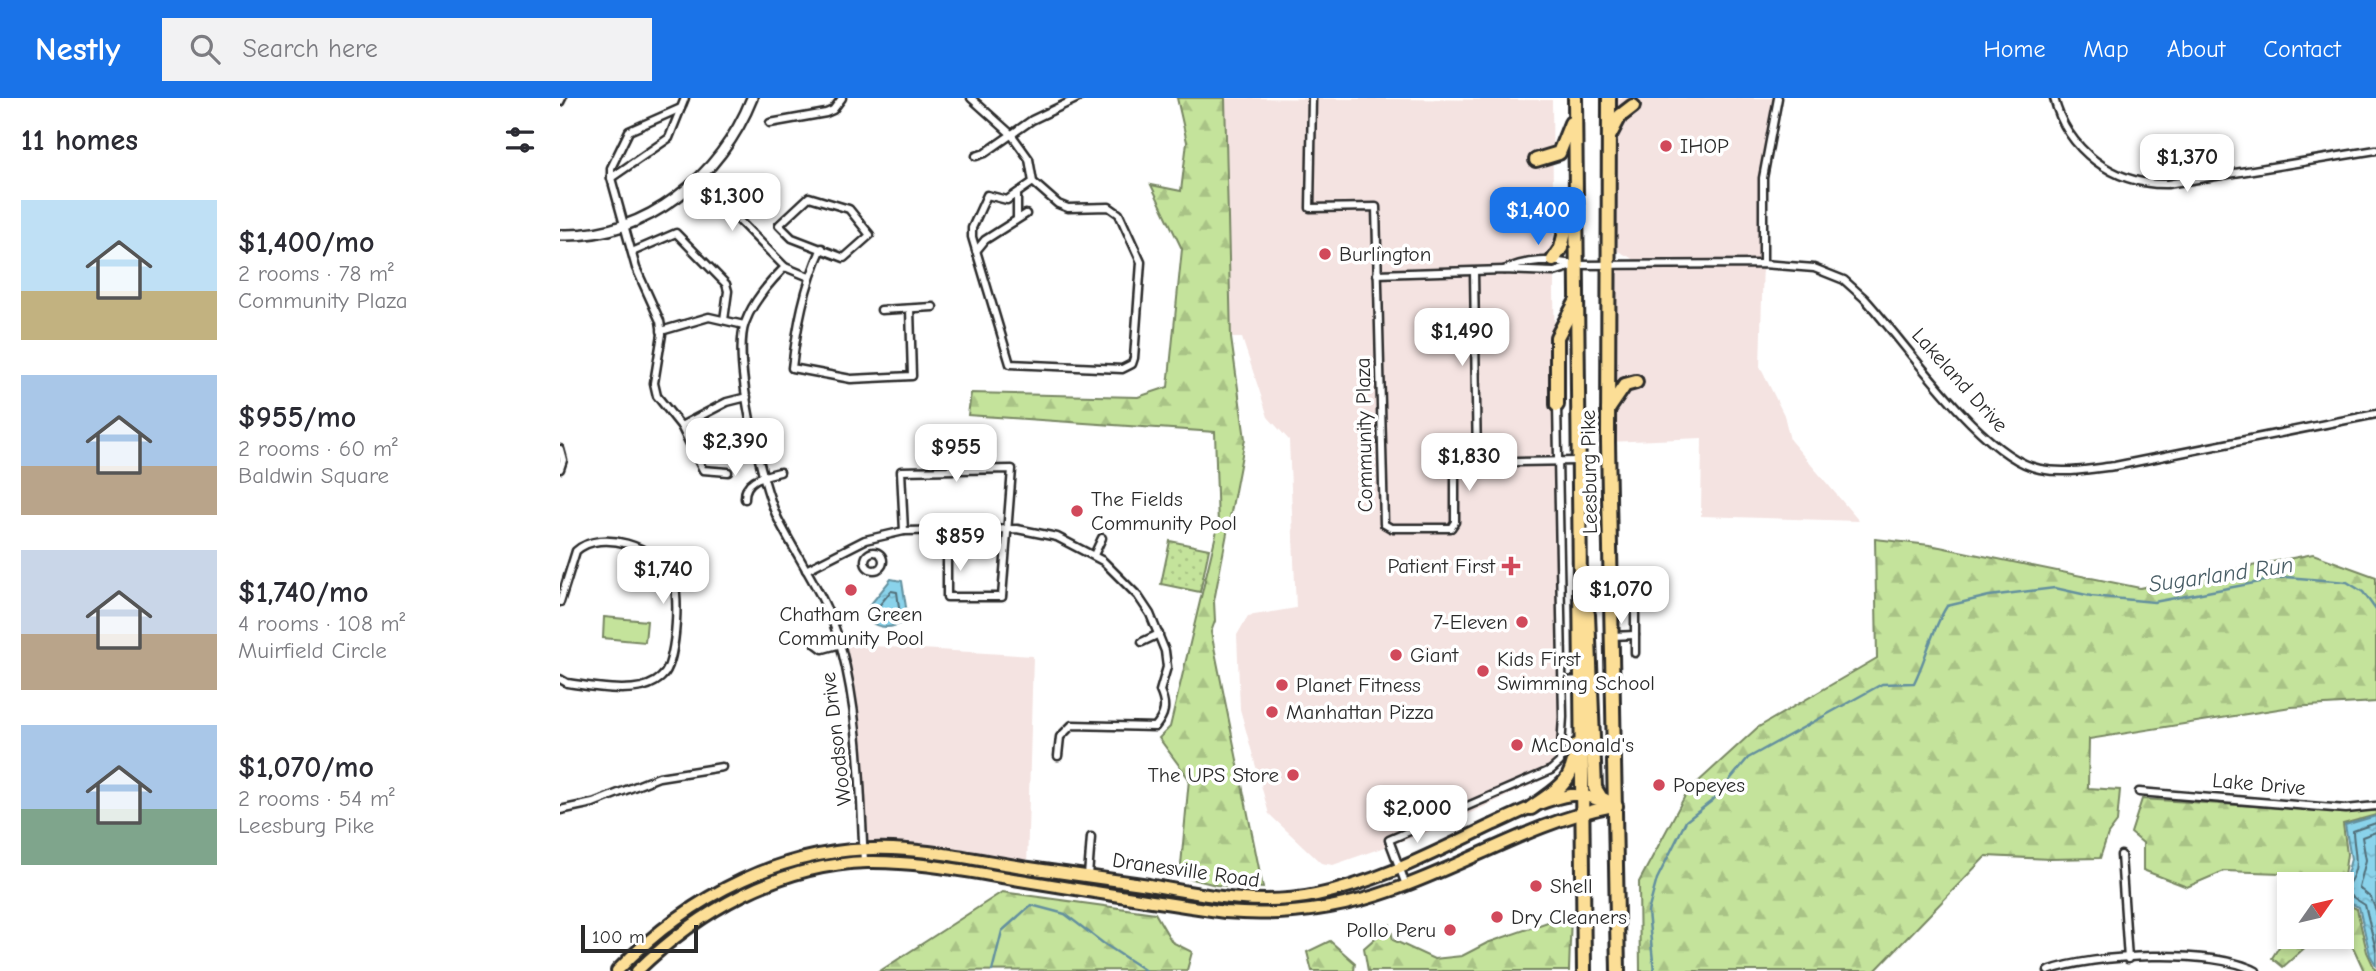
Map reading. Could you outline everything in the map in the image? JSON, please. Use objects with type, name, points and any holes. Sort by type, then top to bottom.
[{"type":"highway","name":"Leesburg Pike","points":[[1609,99],[1608,410],[1618,971]]},
{"type":"highway","points":[[1609,99],[1633,106],[1620,116],[1609,137]]},
{"type":"highway","name":"Leesburg Pike","points":[[1575,104],[1584,971]]},
{"type":"highway","points":[[1536,160],[1553,156],[1562,150],[1575,104]]},
{"type":"highway","points":[[1553,260],[1566,233],[1575,183]]},
{"type":"highway","points":[[1557,405],[1557,337],[1577,300]]},
{"type":"highway","points":[[1608,410],[1625,385],[1636,382]]},
{"type":"highway","points":[[1579,546],[1589,617],[1595,788],[1601,797],[1616,806]]},
{"type":"highway","points":[[1531,808],[1562,787],[1570,777],[1582,703]]},
{"type":"main road","name":"Dranesville Road","points":[[617,971],[672,920],[733,883],[809,857],[864,849],[939,853],[1213,897],[1275,900],[1313,896],[1351,887],[1531,808],[1563,797],[1584,795],[1616,806]]},
{"type":"main road","name":"Dranesville Road","points":[[637,971],[678,933],[735,898],[798,874],[864,862],[921,864],[1169,904],[1269,915],[1328,909],[1406,885],[1584,812],[1616,806]]},
{"type":"street","points":[[611,178],[668,138],[685,98]]},
{"type":"street","points":[[560,235],[622,225],[669,203],[699,180],[732,140],[752,98]]},
{"type":"street","points":[[770,123],[826,113],[833,110],[842,98]]},
{"type":"street","points":[[971,98],[1011,134],[1029,159],[1033,182],[1062,207],[1109,207],[1119,214],[1141,262],[1132,364],[1122,369],[1012,365],[976,251],[972,228],[987,195],[1007,200],[1033,182]]},
{"type":"street","points":[[976,156],[1078,98]]},
{"type":"street","name":"Community Plaza","points":[[1312,98],[1310,208],[1376,207],[1384,524],[1391,528],[1451,528],[1455,522],[1455,463],[1577,461]]},
{"type":"street","points":[[1763,264],[1763,178],[1779,98]]},
{"type":"street","points":[[2054,98],[2065,126],[2088,155],[2114,173],[2136,182],[2167,184],[2376,150]]},
{"type":"street","points":[[681,108],[629,131],[611,168],[611,178],[622,225],[661,331],[654,383],[657,396],[681,426],[703,471],[728,472]]},
{"type":"street","points":[[699,180],[785,267],[809,277]]},
{"type":"street","points":[[1017,195],[1017,219]]},
{"type":"street","points":[[809,197],[849,209],[870,235],[844,258],[822,248],[792,238],[779,225],[809,197]]},
{"type":"street","points":[[976,251],[985,240],[1026,214]]},
{"type":"street","points":[[632,252],[676,233],[726,284],[728,291],[724,320]]},
{"type":"street","points":[[822,248],[809,277],[798,322],[792,368],[851,379],[912,376],[909,309]]},
{"type":"street","points":[[1504,270],[1520,262],[1553,260],[1576,265]]},
{"type":"street","name":"Lakeland Drive","points":[[1576,265],[1763,264],[1821,270],[1844,280],[1871,305],[1983,436],[2008,456],[2039,469],[2078,471],[2115,466],[2376,414]]},
{"type":"street","points":[[1377,274],[1504,270],[1554,272],[1576,265]]},
{"type":"street","points":[[661,331],[709,317],[744,325],[756,301],[785,267]]},
{"type":"street","points":[[1474,272],[1477,463]]},
{"type":"street","points":[[881,310],[933,307]]},
{"type":"street","name":"Woodson Drive","points":[[744,325],[747,397],[762,476],[776,515],[841,644],[852,695],[860,762],[864,862]]},
{"type":"street","points":[[681,426],[727,402],[747,397]]},
{"type":"street","points":[[1406,885],[1389,840],[1550,770],[1560,762],[1562,681],[1557,405]]},
{"type":"street","points":[[560,449],[563,460],[560,469]]},
{"type":"street","points":[[904,531],[901,471],[1012,470],[1002,597],[947,597],[947,552],[1004,551]]},
{"type":"street","points":[[745,499],[746,486],[762,476],[780,472]]},
{"type":"street","points":[[806,570],[865,540],[904,531],[1007,529],[1044,533],[1094,555],[1116,571],[1139,596],[1159,634],[1167,667],[1160,691],[1165,703],[1163,717],[1155,727],[1072,725],[1060,737],[1058,756]]},
{"type":"street","points":[[1094,555],[1102,538]]},
{"type":"street","points":[[865,540],[871,552]]},
{"type":"street","points":[[560,601],[576,551],[590,543],[602,542],[626,543],[663,564],[672,575],[676,599],[672,652],[667,669],[658,679],[642,687],[619,688],[589,686],[560,679]]},
{"type":"street","points":[[1635,600],[1635,653]]},
{"type":"street","points":[[1142,642],[1159,634]]},
{"type":"street","points":[[1612,636],[1635,635]]},
{"type":"street","points":[[815,643],[823,649],[841,644]]},
{"type":"street","points":[[1562,681],[1582,680]]},
{"type":"street","points":[[560,810],[593,803],[659,777],[722,767]]},
{"type":"street","name":"Lake Drive","points":[[2139,792],[2346,809],[2376,806]]},
{"type":"street","points":[[1088,876],[1091,837]]},
{"type":"street","points":[[2121,855],[2128,959]]},
{"type":"street","points":[[2048,971],[2084,962],[2214,957],[2256,971]]},
{"type":"shaded area","points":[[1225,98],[1552,100],[1559,750],[1546,778],[1436,829],[1333,865],[1321,863],[1269,814],[1240,709],[1237,635],[1248,616],[1296,608],[1289,440],[1268,417],[1242,338],[1231,338]]},
{"type":"shaded area","points":[[1608,98],[1778,98],[1766,156],[1760,367],[1784,415],[1790,440],[1859,521],[1701,516],[1702,438],[1608,442],[1607,264],[1641,263],[1618,251]]},
{"type":"shaded area","points":[[841,644],[1033,656],[1027,868],[864,849],[860,762]]},
{"type":"green space","points":[[1177,98],[1225,98],[1231,338],[1245,439],[1214,601],[1215,621],[1211,632],[1263,888],[1216,885],[1180,876],[1189,779],[1159,738],[1170,727],[1218,526],[1215,432],[968,415],[971,393],[1138,397],[1168,387],[1182,249],[1151,185],[1181,191],[1187,142]]},
{"type":"green space","points":[[1875,539],[1930,545],[2140,588],[2313,554],[2376,577],[2376,702],[2291,707],[2089,739],[2088,788],[2120,790],[2117,822],[2108,834],[2100,858],[1986,856],[1875,971],[1640,971],[1639,882],[1687,792],[1757,728],[1877,658]]},
{"type":"green space","points":[[1170,541],[1209,549],[1200,592],[1161,584]]},
{"type":"green space","points":[[604,617],[647,621],[645,642],[603,638]]},
{"type":"green space","points":[[2142,799],[2347,812],[2376,807],[2376,815],[2343,824],[2347,854],[2345,872],[2224,871],[2187,887],[2143,870],[2143,843],[2131,833]]},
{"type":"green space","points":[[1002,892],[1155,913],[1172,942],[1192,952],[1187,970],[880,971]]},
{"type":"green space","points":[[2354,908],[2357,909],[2367,952],[2376,971],[2364,971],[2354,949]]},
{"type":"green space","points":[[1571,914],[1569,971],[1368,971],[1364,948],[1390,925],[1393,940],[1434,959],[1462,956],[1487,943]]},
{"type":"green space","points":[[1330,941],[1355,963],[1354,971],[1312,971],[1307,952]]},
{"type":"green space","points":[[2278,949],[2303,949],[2283,967],[2272,958]]},
{"type":"water","points":[[891,579],[902,581],[908,620],[891,627],[881,627],[865,619],[866,610]]},
{"type":"water","points":[[2376,816],[2376,965],[2370,955],[2359,907],[2354,905],[2354,872],[2348,872],[2351,859],[2345,825]]},
{"type":"waterway","name":"Sugarland Run","points":[[1654,971],[1648,912],[1657,879],[1686,821],[1713,800],[1748,758],[1882,684],[1914,683],[1947,606],[1989,596],[2055,588],[2091,596],[2154,602],[2286,577],[2347,582],[2363,592],[2376,610]]},
{"type":"waterway","name":"Sugarland Run","points":[[992,971],[1002,931],[1031,905],[1065,914],[1146,971]]},
{"type":"place","name":"IHOP","points":[[1666,146]]},
{"type":"place","name":"Burlington","points":[[1325,254]]},
{"type":"place","name":"The Fields Community Pool","points":[[1077,511]]},
{"type":"place","name":"Patient First","points":[[1511,566]]},
{"type":"place","name":"Chatham Green Community Pool","points":[[851,590]]},
{"type":"place","name":"7-Eleven","points":[[1522,622]]},
{"type":"place","name":"Giant","points":[[1396,655]]},
{"type":"place","name":"Kids First Swimming School","points":[[1483,671]]},
{"type":"place","name":"Planet Fitness","points":[[1282,685]]},
{"type":"place","name":"Manhattan Pizza","points":[[1272,712]]},
{"type":"place","name":"McDonald's","points":[[1517,745]]},
{"type":"place","name":"The UPS Store","points":[[1293,775]]},
{"type":"place","name":"Popeyes","points":[[1659,785]]},
{"type":"place","name":"Shell","points":[[1536,886]]},
{"type":"place","name":"Dry Cleaners","points":[[1497,917]]},
{"type":"place","name":"Pollo Peru","points":[[1450,930]]}]
